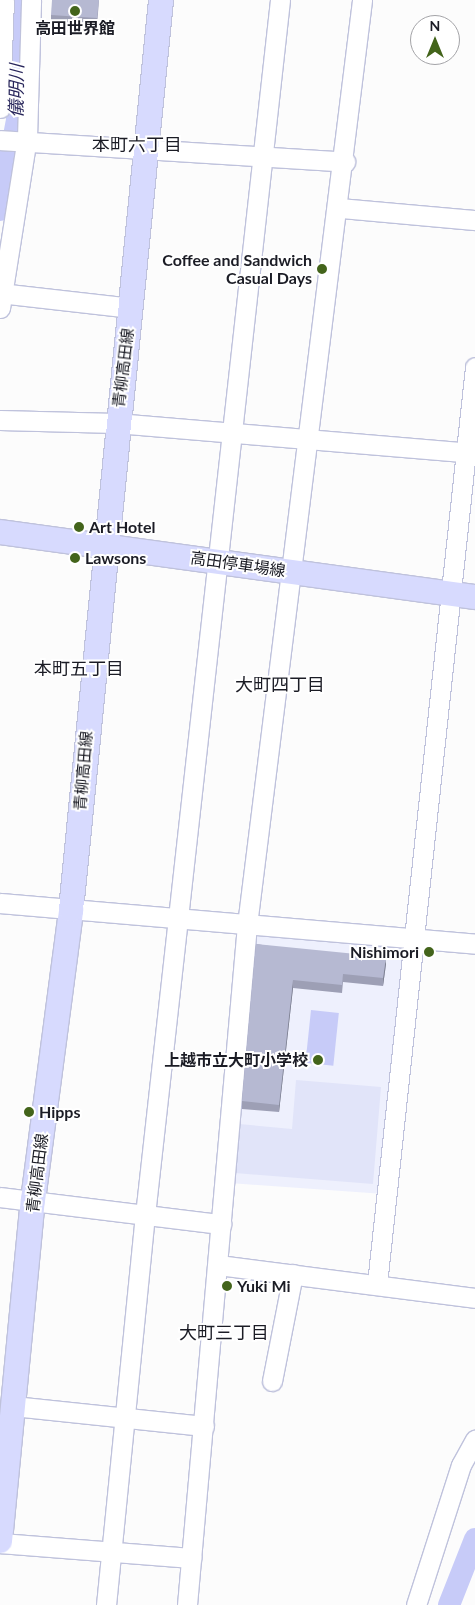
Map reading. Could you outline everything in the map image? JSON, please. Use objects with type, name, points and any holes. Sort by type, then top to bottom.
[{"type":"main road","name":"青柳高田線","points":[[0,1542],[6,1405],[71,910],[116,423],[131,308],[161,0]]},
{"type":"main road","name":"高田停車場線","points":[[0,532],[220,560],[464,595]]},
{"type":"street","points":[[0,108],[4,0]]},
{"type":"street","points":[[31,0],[24,138],[1,298],[131,308]]},
{"type":"street","points":[[106,1605],[145,1215],[220,560],[280,0]]},
{"type":"street","points":[[187,1605],[247,925],[289,571],[309,441],[340,208],[362,0]]},
{"type":"street","points":[[0,140],[24,138],[345,162]]},
{"type":"street","points":[[340,208],[475,220]]},
{"type":"street","points":[[377,1284],[416,940],[464,595],[475,367]]},
{"type":"street","points":[[0,420],[116,423],[233,435],[470,453]]},
{"type":"street","points":[[0,902],[71,910],[475,944]]},
{"type":"street","points":[[0,1197],[221,1224]]},
{"type":"street","points":[[218,1265],[475,1298]]},
{"type":"street","points":[[272,1381],[293,1274]]},
{"type":"street","points":[[6,1405],[204,1426]]},
{"type":"street","points":[[416,1605],[461,1465],[475,1440]]},
{"type":"street","points":[[0,1542],[112,1554],[192,1558]]},
{"type":"shaded area","name":"上越市立大町小学校","points":[[251,926],[406,937],[388,1194],[233,1183]]},
{"type":"shaded area","points":[[296,1080],[381,1087],[373,1184],[235,1173],[239,1124],[292,1129]]},
{"type":"water","points":[[311,1010],[339,1013],[333,1066],[305,1063]]},
{"type":"building","name":"高田世界館","points":[[52,0],[99,0],[97,18],[51,15]]},
{"type":"building","points":[[256,944],[386,957],[383,978],[343,974],[342,985],[293,980],[279,1105],[242,1101]]},
{"type":"waterway","name":"儀明川","points":[[0,210],[17,120],[17,0]]},
{"type":"waterway","points":[[449,1605],[475,1539]]},
{"type":"place","name":"高田世界館","points":[[75,11]]},
{"type":"place","name":"Coffee and Sandwich Casual Days","points":[[322,269]]},
{"type":"place","name":"Art Hotel","points":[[79,527]]},
{"type":"place","name":"Lawsons","points":[[75,558]]},
{"type":"place","name":"Nishimori","points":[[429,952]]},
{"type":"place","name":"上越市立大町小学校","points":[[318,1060]]},
{"type":"place","name":"Hipps","points":[[29,1112]]},
{"type":"place","name":"Yuki Mi","points":[[227,1286]]},
{"type":"district","name":"本町六丁目","points":[[137,144]]},
{"type":"district","name":"本町五丁目","points":[[79,668]]},
{"type":"district","name":"大町四丁目","points":[[280,684]]},
{"type":"district","name":"大町三丁目","points":[[224,1332]]}]
